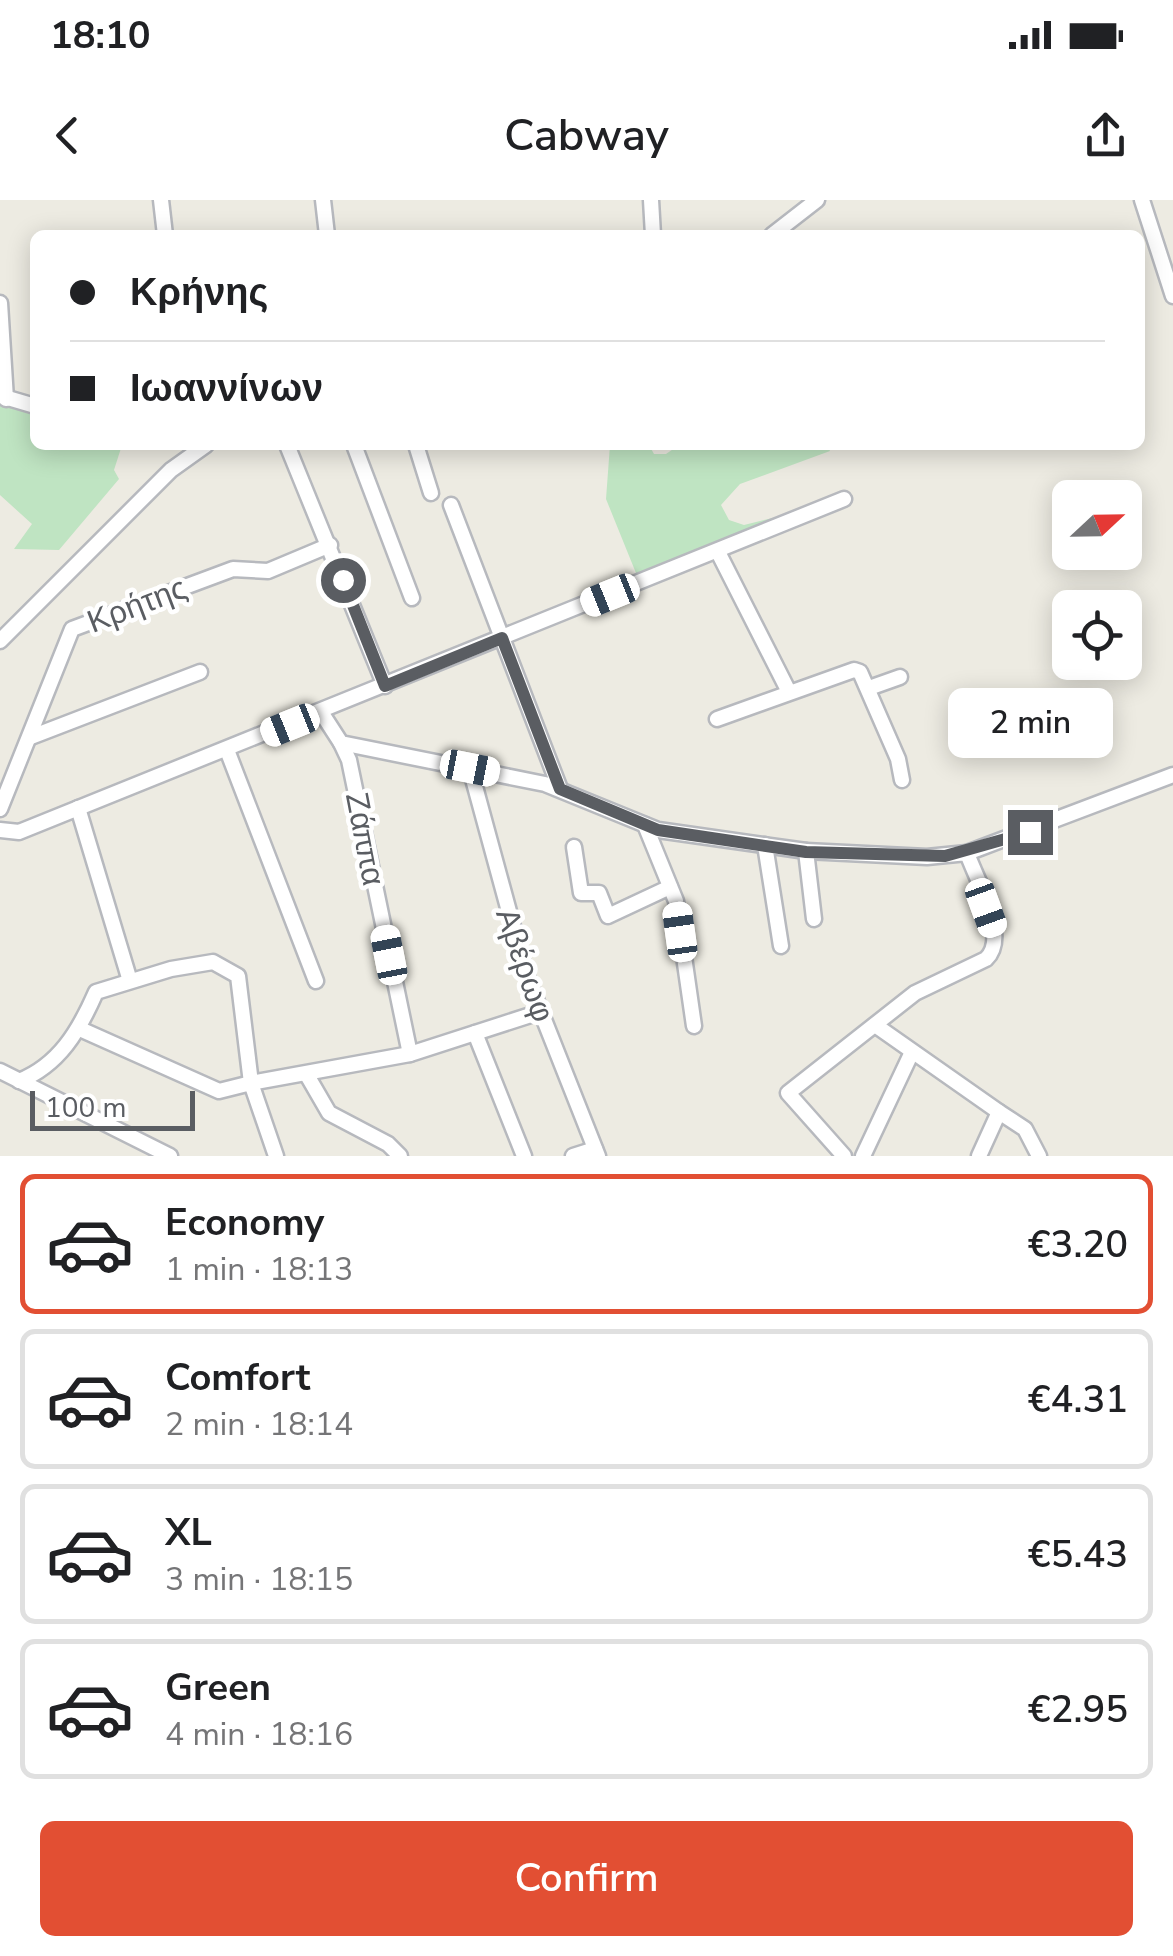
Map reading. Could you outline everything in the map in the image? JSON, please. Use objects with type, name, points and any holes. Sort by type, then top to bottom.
[{"type":"street","points":[[162,200],[164,230]]},
{"type":"street","points":[[324,200],[327,230]]},
{"type":"street","points":[[651,200],[653,230]]},
{"type":"street","points":[[778,230],[817,200]]},
{"type":"street","points":[[1142,200],[1173,296]]},
{"type":"street","points":[[0,302],[3,397],[30,405]]},
{"type":"street","points":[[0,640],[171,470],[199,450]]},
{"type":"street","points":[[289,450],[385,686]]},
{"type":"street","points":[[356,450],[412,598]]},
{"type":"street","points":[[418,450],[431,493]]},
{"type":"street","points":[[0,830],[20,832],[844,498]]},
{"type":"street","points":[[452,505],[560,789]]},
{"type":"street","name":"Κρήτης","points":[[0,809],[72,629],[233,569],[268,571],[330,545]]},
{"type":"street","points":[[718,552],[789,692]]},
{"type":"street","points":[[717,719],[854,670],[860,672],[869,688],[902,780]]},
{"type":"street","points":[[31,737],[200,672]]},
{"type":"street","points":[[869,688],[900,677]]},
{"type":"street","name":"Ζάππα","points":[[321,712],[349,760],[410,1054]]},
{"type":"street","points":[[341,743],[560,789],[645,825],[806,852],[927,857],[967,853],[1173,775]]},
{"type":"street","points":[[226,750],[316,981]]},
{"type":"street","name":"Αβέρωφ","points":[[470,768],[496,876],[540,1012],[596,1153]]},
{"type":"street","points":[[78,808],[130,981]]},
{"type":"street","points":[[645,825],[670,887],[694,1026]]},
{"type":"street","points":[[765,845],[781,946]]},
{"type":"street","points":[[574,847],[581,893],[599,893],[608,916],[670,887]]},
{"type":"street","points":[[806,852],[814,919]]},
{"type":"street","points":[[844,1156],[788,1093],[915,993],[993,952],[996,936],[967,853]]},
{"type":"street","points":[[19,1080],[44,1070],[80,1029],[96,992],[213,962],[238,976],[251,1083],[276,1156]]},
{"type":"street","points":[[80,1029],[220,1091],[410,1054],[540,1012]]},
{"type":"street","points":[[874,1025],[1025,1129],[1040,1156]]},
{"type":"street","points":[[475,1034],[524,1156]]},
{"type":"street","points":[[863,1156],[912,1052]]},
{"type":"street","points":[[0,1072],[170,1156]]},
{"type":"street","points":[[307,1075],[329,1113],[388,1144],[400,1156]]},
{"type":"street","points":[[980,1156],[999,1112]]},
{"type":"street","points":[[573,1156],[596,1153]]},
{"type":"green space","points":[[0,403],[30,410],[30,450],[120,450],[114,470],[119,479],[59,550],[14,549],[32,524],[0,495]]},
{"type":"green space","points":[[610,450],[652,450],[654,454],[672,450],[830,451],[740,484],[721,505],[729,520],[744,525],[797,512],[638,578],[606,499]]},
{"type":"route","points":[[343,580],[385,686],[502,638],[560,789],[604,804],[658,830],[806,852],[927,857],[967,853],[1030,832]]}]
